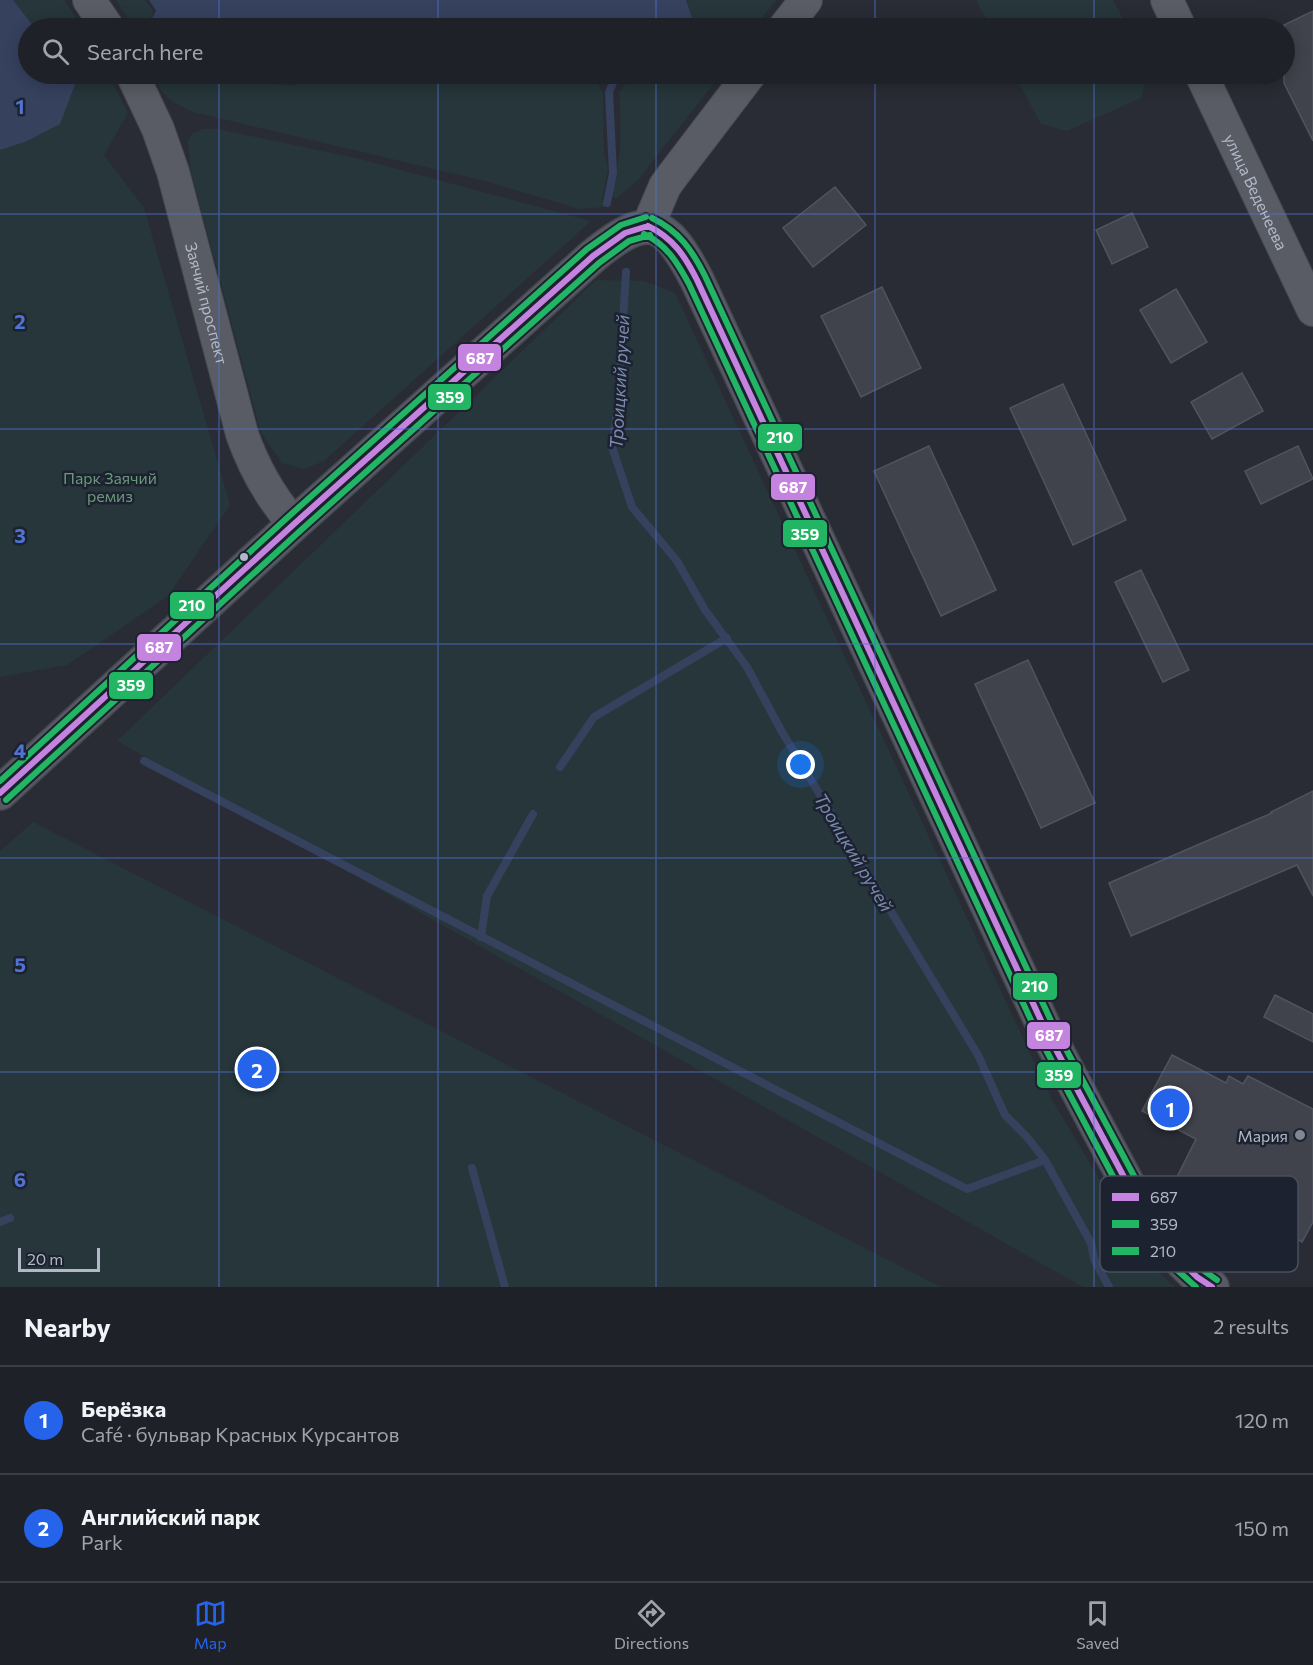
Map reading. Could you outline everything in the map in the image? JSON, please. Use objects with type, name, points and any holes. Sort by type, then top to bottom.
[{"type":"main road","points":[[0,793],[294,524],[593,256],[616,237],[634,228],[648,226],[669,236],[682,251],[697,280],[1049,1037],[1123,1176]]},
{"type":"main road","points":[[1192,1272],[1212,1287]]},
{"type":"street","points":[[89,0],[101,18]]},
{"type":"street","points":[[792,18],[806,0]]},
{"type":"street","points":[[1167,0],[1175,18]]},
{"type":"street","name":"Заячий проспект","points":[[137,84],[158,129],[173,172],[249,455],[261,480],[294,524]]},
{"type":"street","points":[[648,226],[669,180],[742,84]]},
{"type":"street","name":"улица Веденеева","points":[[1206,84],[1313,310]]},
{"type":"green space","points":[[13,0],[64,0],[76,18],[27,18]]},
{"type":"green space","points":[[116,0],[145,0],[154,12],[151,18],[128,18]]},
{"type":"green space","points":[[686,0],[776,0],[762,18],[692,18]]},
{"type":"green space","points":[[976,0],[1113,0],[1123,18],[986,18]]},
{"type":"green space","name":"Парк Заячий ремиз","points":[[73,84],[113,84],[128,113],[104,155],[144,208],[230,505],[168,596],[67,665],[0,677],[0,150],[25,142]]},
{"type":"green space","points":[[157,84],[290,86],[298,84],[598,84],[603,93],[604,152],[608,169],[602,200],[606,207],[579,209],[485,181],[193,112],[178,105]]},
{"type":"green space","points":[[626,84],[713,84],[638,180],[616,199],[611,194],[615,182],[620,143],[619,92]]},
{"type":"green space","points":[[1019,84],[1145,84],[1141,98],[1067,131],[1041,124]]},
{"type":"green space","points":[[203,129],[218,129],[360,159],[591,221],[324,461],[304,469],[282,463],[261,433],[190,168],[188,140],[193,133]]},
{"type":"green space","points":[[596,280],[644,281],[675,293],[1051,1098],[1100,1180],[1100,1272],[1158,1272],[1175,1287],[1083,1287],[117,741]]},
{"type":"green space","points":[[33,822],[941,1287],[0,1287],[0,851]]},
{"type":"water","points":[[0,0],[13,0],[27,18],[18,18],[18,84],[75,84],[60,124],[25,142],[0,150]]},
{"type":"water","points":[[149,0],[686,0],[692,18],[152,18],[156,11]]},
{"type":"building","points":[[1313,11],[1313,141],[1284,84],[1295,84],[1295,20]]},
{"type":"building","points":[[835,187],[866,225],[813,267],[783,228]]},
{"type":"building","points":[[1132,213],[1148,247],[1112,264],[1096,230]]},
{"type":"building","points":[[882,287],[921,368],[861,397],[821,316]]},
{"type":"building","points":[[1176,289],[1207,342],[1171,363],[1140,310]]},
{"type":"building","points":[[1242,373],[1263,411],[1212,439],[1191,402]]},
{"type":"building","points":[[1063,384],[1126,520],[1073,545],[1010,408]]},
{"type":"building","points":[[929,446],[996,590],[941,616],[874,471]]},
{"type":"building","points":[[1298,446],[1313,479],[1261,504],[1245,471]]},
{"type":"building","points":[[1141,570],[1189,670],[1163,682],[1115,582]]},
{"type":"building","points":[[1028,660],[1095,803],[1041,828],[975,684]]},
{"type":"building","points":[[1313,791],[1313,896],[1297,865],[1131,936],[1109,883],[1272,813]]},
{"type":"building","points":[[1275,995],[1313,1014],[1313,1042],[1264,1017]]},
{"type":"building","points":[[1172,1055],[1226,1083],[1229,1076],[1243,1084],[1248,1076],[1313,1109],[1313,1222],[1302,1242],[1298,1240],[1298,1176],[1178,1176],[1196,1139],[1142,1111]]},
{"type":"waterway","name":"Троицкий ручей","points":[[607,203],[613,173],[609,92],[613,84]]},
{"type":"waterway","name":"Троицкий ручей","points":[[626,272],[618,404],[612,447],[632,507],[677,561],[705,610],[747,667],[782,732],[978,1055],[1005,1115],[1027,1137],[1045,1160],[1091,1243],[1094,1259],[1100,1270]]},
{"type":"waterway","points":[[560,767],[594,717],[727,638]]},
{"type":"waterway","points":[[144,761],[967,1189],[1045,1160]]},
{"type":"waterway","points":[[481,937],[487,896],[533,814]]},
{"type":"waterway","points":[[472,1168],[505,1287]]},
{"type":"waterway","points":[[0,1222],[10,1218]]},
{"type":"waterway","name":"Троицкий ручей","points":[[1101,1272],[1109,1287]]},
{"type":"transit line","name":"210","points":[[0,781],[288,517],[587,249],[621,225],[646,217]]},
{"type":"transit line","name":"210","points":[[652,218],[670,229],[684,242],[705,276],[1052,1023],[1134,1176]]},
{"type":"transit line","name":"687","points":[[648,226],[665,236],[677,248],[697,280],[1044,1027],[1123,1176]]},
{"type":"transit line","name":"687","points":[[0,793],[294,524],[593,256],[625,233],[648,226]]},
{"type":"transit line","name":"359","points":[[644,234],[659,243],[671,255],[689,284],[1036,1031],[1113,1176]]},
{"type":"transit line","name":"359","points":[[6,800],[300,531],[599,263],[629,241],[650,235]]},
{"type":"transit line","name":"359","points":[[1179,1272],[1196,1287]]},
{"type":"transit line","name":"687","points":[[1192,1272],[1212,1287]]},
{"type":"transit line","name":"210","points":[[1206,1272],[1217,1280]]},
{"type":"place","name":"Английский парк","points":[[257,1069]]},
{"type":"place","name":"Берёзка","points":[[1170,1108]]},
{"type":"place","name":"Мария","points":[[1300,1135]]}]
